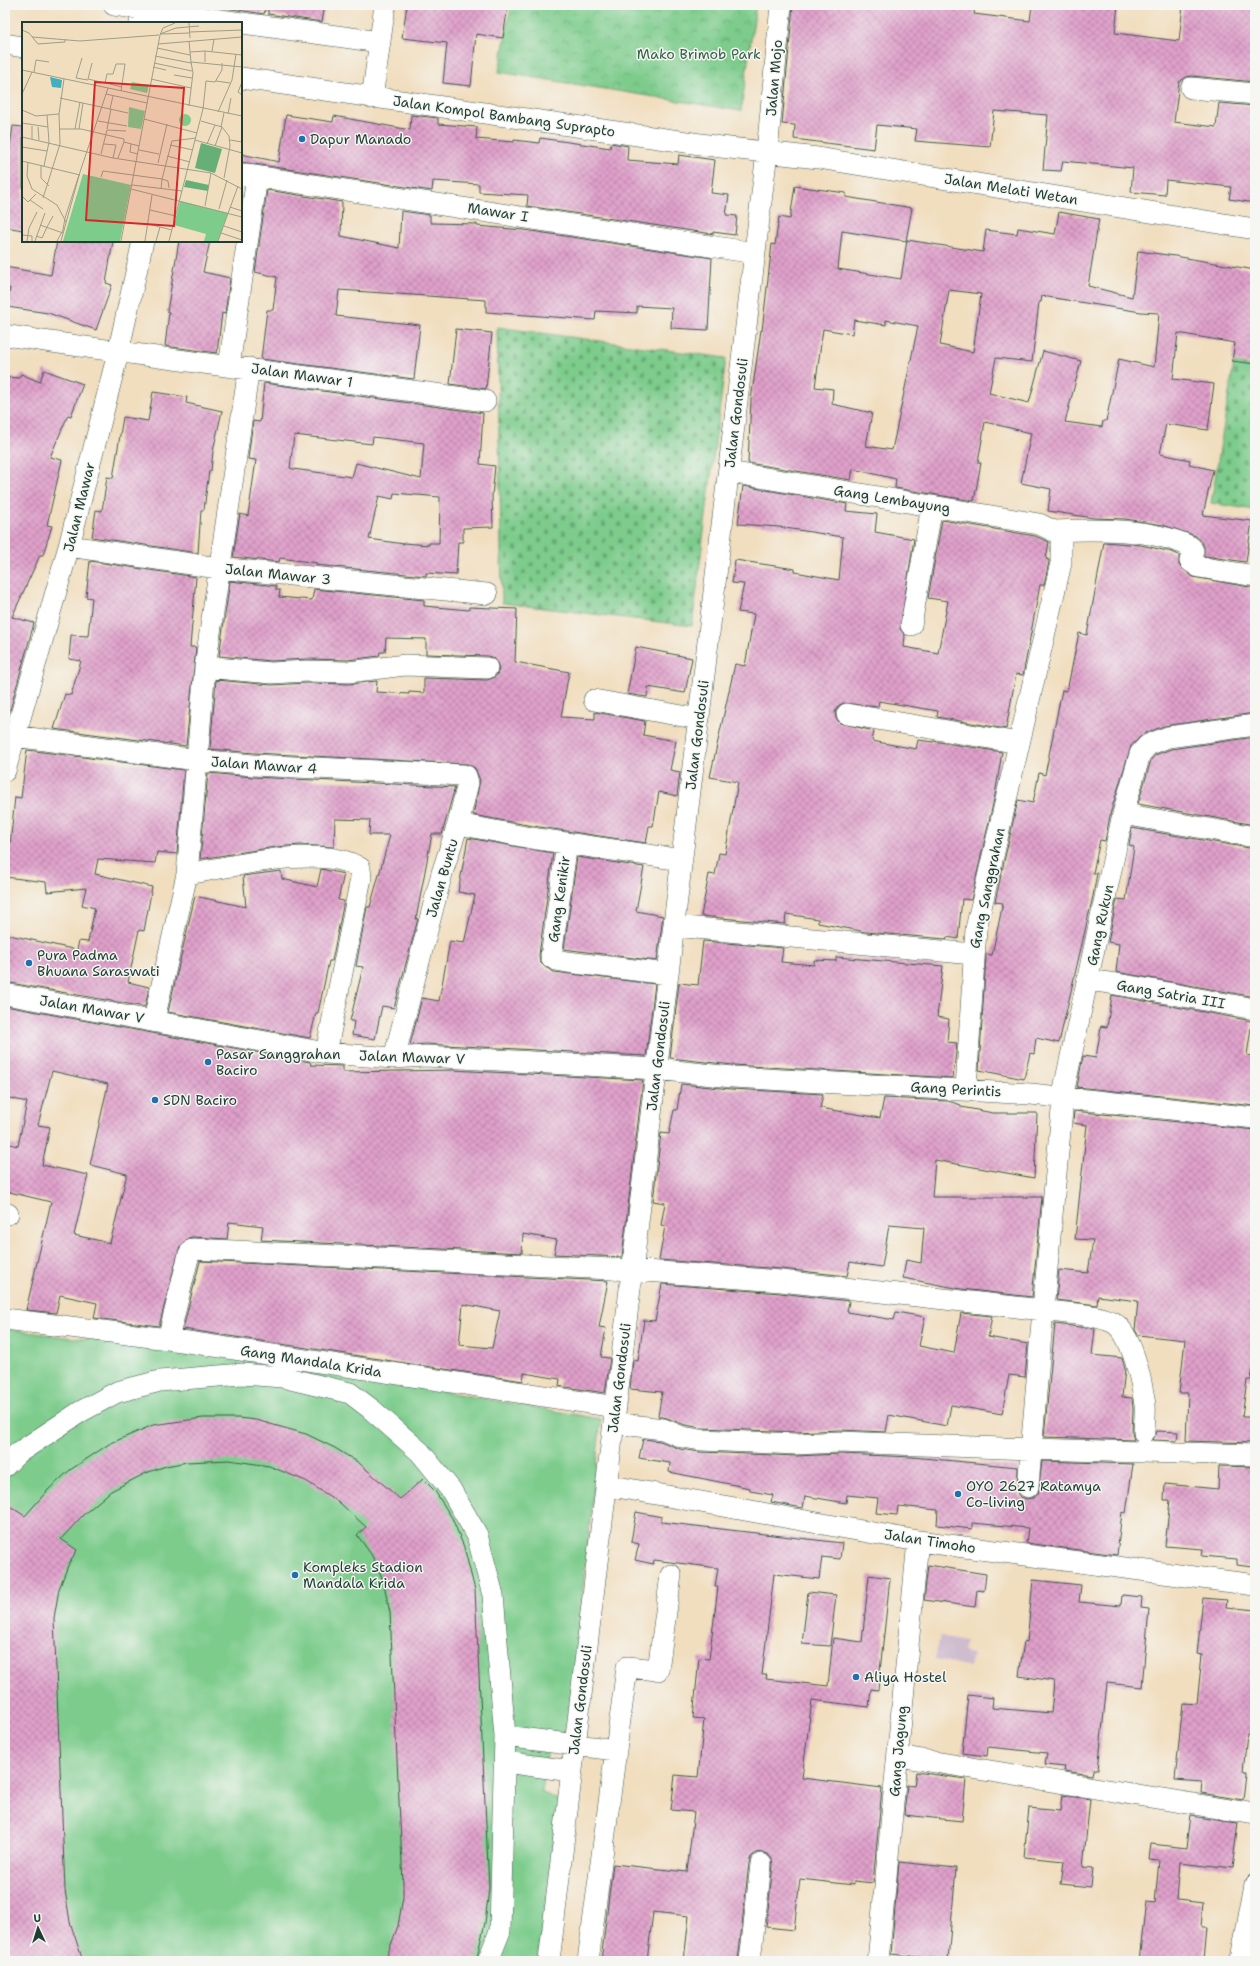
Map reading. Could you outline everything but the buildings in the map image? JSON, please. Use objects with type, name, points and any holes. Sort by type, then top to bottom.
[{"type":"street","points":[[114,5],[141,12],[221,22]]},
{"type":"street","points":[[372,98],[385,5]]},
{"type":"street","name":"Jalan Mojo","points":[[767,152],[781,5]]},
{"type":"street","points":[[242,25],[380,42]]},
{"type":"street","points":[[5,44],[22,47]]},
{"type":"street","name":"Jalan Kompol Bambang Suprapto","points":[[242,78],[372,98],[721,147],[767,152]]},
{"type":"street","points":[[1191,88],[1255,94]]},
{"type":"street","name":"Jalan Melati Wetan","points":[[767,152],[818,158],[1255,229]]},
{"type":"street","name":"Jalan Gondosuli","points":[[549,1961],[767,152]]},
{"type":"street","points":[[242,242],[249,175]]},
{"type":"street","name":"Mawar I","points":[[249,175],[396,196],[755,253]]},
{"type":"street","name":"Jalan Mawar","points":[[5,770],[10,735],[69,546],[118,353],[143,242]]},
{"type":"street","points":[[229,366],[242,242]]},
{"type":"street","name":"Jalan Mawar 1","points":[[5,335],[118,353],[249,368],[485,401]]},
{"type":"street","points":[[154,1020],[187,874],[205,667],[218,568],[249,368]]},
{"type":"street","name":"Gang Lembayung","points":[[729,472],[1039,524],[1055,531]]},
{"type":"street","points":[[911,625],[932,506]]},
{"type":"street","points":[[1055,531],[1102,529],[1151,535],[1178,542],[1192,548],[1190,560],[1195,565],[1255,576]]},
{"type":"street","name":"Gang Sanggrahan","points":[[674,926],[973,954],[976,929],[1061,563],[1061,539],[1060,534],[1055,531]]},
{"type":"street","name":"Jalan Mawar 3","points":[[69,546],[218,568],[487,594]]},
{"type":"street","points":[[205,667],[271,673],[306,671],[349,672],[405,665],[487,668]]},
{"type":"street","points":[[594,700],[699,719]]},
{"type":"street","points":[[847,714],[1019,743]]},
{"type":"street","name":"Gang Rukun","points":[[1028,1487],[1063,1096],[1123,814],[1140,754],[1148,745],[1168,737],[1255,725]]},
{"type":"street","name":"Jalan Mawar 4","points":[[10,735],[196,760],[253,765],[463,775],[466,776],[468,783],[458,824]]},
{"type":"street","points":[[1123,814],[1255,837]]},
{"type":"street","name":"Jalan Buntu","points":[[394,1058],[442,873],[458,824],[567,844],[682,860]]},
{"type":"street","name":"Gang Kenikir","points":[[567,844],[551,957],[556,960],[567,962],[668,974]]},
{"type":"street","points":[[187,874],[283,858],[318,856],[336,858],[352,863],[360,868],[361,878],[326,1053]]},
{"type":"street","points":[[966,1089],[973,954]]},
{"type":"street","name":"Gang Satria III","points":[[1088,980],[1132,985],[1255,1009]]},
{"type":"street","name":"Jalan Mawar V","points":[[5,994],[154,1020],[326,1053],[394,1058],[425,1056],[656,1069]]},
{"type":"street","name":"Gang Perintis","points":[[656,1069],[732,1077],[966,1089],[1063,1096],[1255,1118]]},
{"type":"street","points":[[168,1339],[189,1254],[193,1249],[632,1270],[781,1281],[1103,1318],[1114,1323],[1124,1331],[1131,1344],[1145,1406],[1144,1433]]},
{"type":"street","name":"Gang Mandala Krida","points":[[5,1319],[168,1339],[615,1415],[663,1429],[682,1437],[701,1440],[796,1444],[840,1442],[1031,1450],[1255,1455]]},
{"type":"street","points":[[5,1466],[18,1453],[80,1412],[117,1392],[160,1381],[242,1374],[282,1377],[350,1393],[371,1409],[420,1452],[451,1490],[477,1535],[493,1595],[506,1736],[500,1931],[488,1961]]},
{"type":"street","name":"Jalan Timoho","points":[[606,1485],[918,1541],[1255,1585]]},
{"type":"street","name":"Gang Jagung","points":[[884,1960],[898,1756],[918,1541]]},
{"type":"street","points":[[588,1961],[627,1667],[658,1670],[671,1575]]},
{"type":"street","points":[[506,1736],[615,1750]]},
{"type":"street","points":[[898,1756],[1255,1814]]},
{"type":"street","points":[[505,1762],[572,1771]]},
{"type":"street","points":[[750,1961],[762,1864]]},
{"type":"street","points":[[1241,1961],[1255,1883]]},
{"type":"shaded area","points":[[940,1636],[966,1641],[963,1652],[973,1654],[970,1667],[935,1659]]},
{"type":"green space","name":"Mako Brimob Park","points":[[511,5],[756,5],[741,111],[499,72]]},
{"type":"green space","points":[[497,327],[726,358],[692,626],[502,603]]},
{"type":"green space","points":[[1234,363],[1255,366],[1255,510],[1211,503]]},
{"type":"green space","name":"Kompleks Stadion Mandala Krida","points":[[5,1329],[66,1337],[200,1349],[601,1419],[568,1730],[551,1734],[541,1792],[559,1800],[538,1961],[5,1961]]},
{"type":"place","name":"Dapur Manado","points":[[302,139]]},
{"type":"place","name":"Pura Padma Bhuana Saraswati","points":[[29,963]]},
{"type":"place","name":"Pasar Sanggrahan Baciro","points":[[208,1062]]},
{"type":"place","name":"SDN Baciro","points":[[155,1100]]},
{"type":"place","name":"OYO 2627 Ratamya Co-living","points":[[958,1494]]},
{"type":"place","name":"Kompleks Stadion Mandala Krida","points":[[295,1575]]},
{"type":"place","name":"Aliya Hostel","points":[[856,1677]]}]
